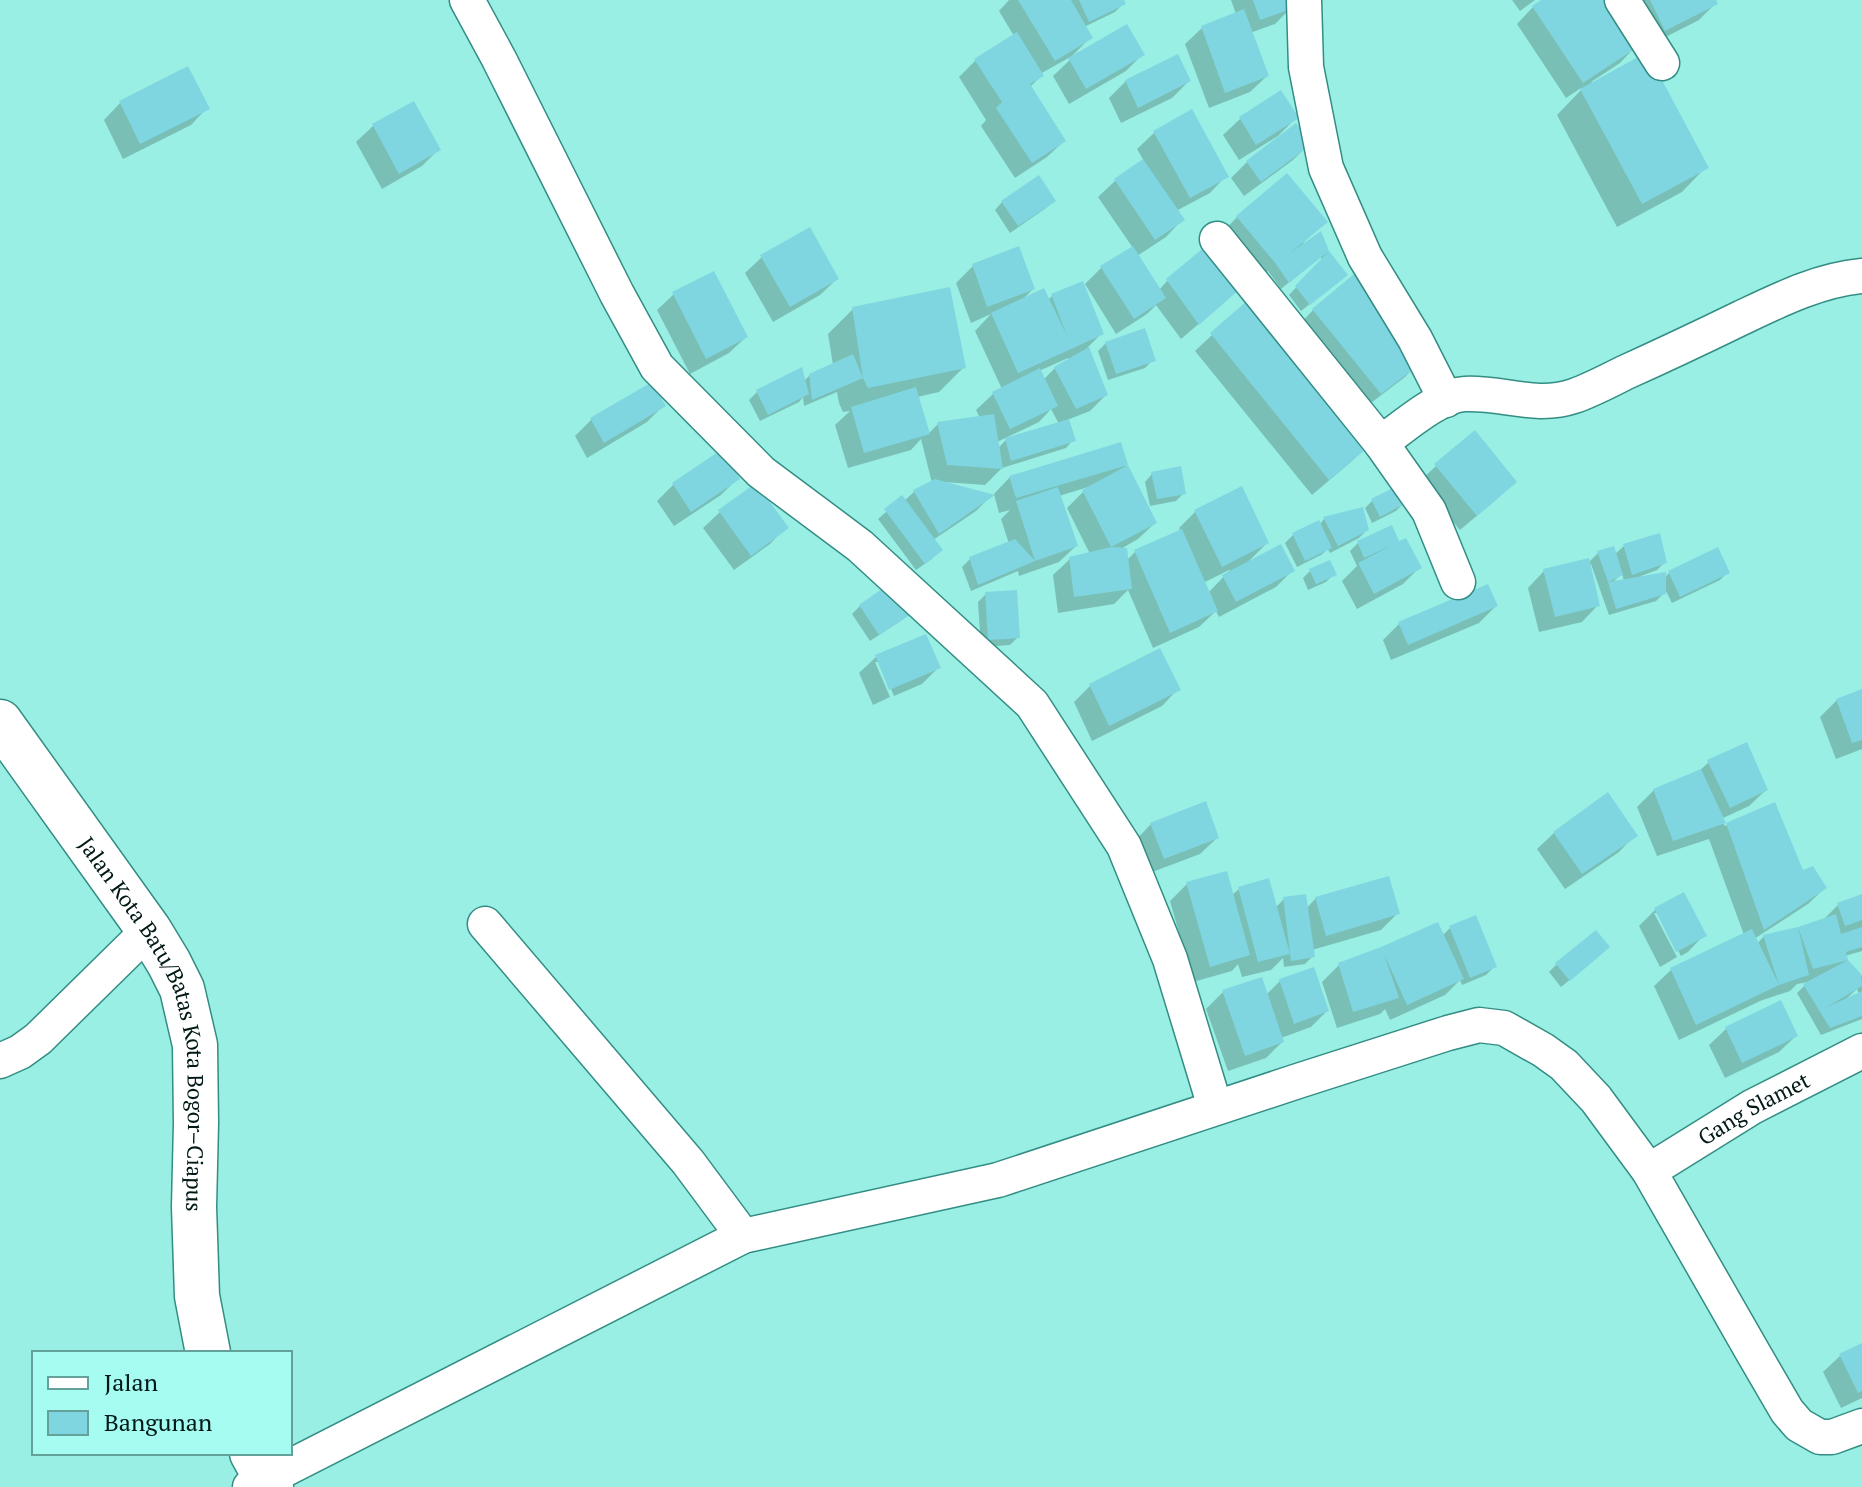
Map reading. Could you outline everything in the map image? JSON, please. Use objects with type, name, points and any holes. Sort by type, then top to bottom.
[{"type":"main road","name":"Jalan Kota Batu/Batas Kota Bogor–Ciapus","points":[[0,722],[149,930],[182,989],[195,1045],[197,1296],[208,1351]]},
{"type":"street","points":[[467,0],[657,367],[761,472],[860,546],[1032,704],[1124,846],[1170,959],[1215,1107]]},
{"type":"street","points":[[1304,0],[1306,67],[1326,168],[1365,257],[1415,339],[1446,400]]},
{"type":"street","points":[[1622,0],[1662,63]]},
{"type":"street","points":[[1217,239],[1381,443],[1429,511],[1458,582]]},
{"type":"street","points":[[1381,443],[1424,411],[1455,395],[1527,401],[1573,397],[1775,302],[1841,278],[1862,276]]},
{"type":"street","points":[[485,924],[688,1162],[743,1236]]},
{"type":"street","points":[[0,1061],[38,1039],[149,930]]},
{"type":"street","points":[[259,1476],[743,1236],[998,1180],[1215,1107],[1479,1025],[1504,1028],[1518,1035],[1564,1065],[1596,1099],[1649,1171],[1787,1411],[1799,1425],[1820,1437],[1832,1437],[1862,1426]]},
{"type":"street","name":"Gang Slamet","points":[[1649,1171],[1752,1107],[1862,1051]]},
{"type":"building","points":[[1018,0],[1071,0],[1093,38],[1055,61]]},
{"type":"building","points":[[1079,0],[1124,0],[1126,4],[1089,22]]},
{"type":"building","points":[[1253,0],[1291,0],[1294,8],[1260,20]]},
{"type":"building","points":[[1541,0],[1608,0],[1639,46],[1583,83],[1532,6]]},
{"type":"building","points":[[1650,0],[1716,0],[1718,4],[1665,31]]},
{"type":"building","points":[[1244,9],[1269,76],[1225,93],[1201,26]]},
{"type":"building","points":[[1127,24],[1145,55],[1086,89],[1068,58]]},
{"type":"building","points":[[1017,32],[1044,76],[1030,84],[1066,141],[1032,163],[996,108],[1002,102],[974,59]]},
{"type":"building","points":[[1647,52],[1709,168],[1642,204],[1580,89]]},
{"type":"building","points":[[1178,54],[1191,81],[1138,108],[1125,80]]},
{"type":"building","points":[[188,66],[210,109],[140,144],[119,101]]},
{"type":"building","points":[[1281,90],[1299,118],[1256,145],[1239,117]]},
{"type":"building","points":[[414,101],[441,150],[399,174],[372,124]]},
{"type":"building","points":[[1192,109],[1229,177],[1190,198],[1153,131]]},
{"type":"building","points":[[1296,123],[1312,144],[1261,182],[1246,161]]},
{"type":"building","points":[[1143,159],[1185,220],[1155,240],[1114,179]]},
{"type":"building","points":[[1287,173],[1328,222],[1290,253],[1321,231],[1329,251],[1289,283],[1236,216]]},
{"type":"building","points":[[1039,175],[1056,201],[1018,226],[1001,201]]},
{"type":"building","points":[[810,227],[839,279],[790,307],[760,255]]},
{"type":"building","points":[[1207,245],[1241,288],[1199,325],[1166,279]]},
{"type":"building","points":[[1019,246],[1035,289],[987,307],[972,264]]},
{"type":"building","points":[[1133,246],[1166,298],[1134,319],[1100,266]]},
{"type":"building","points":[[1329,251],[1348,275],[1310,305],[1295,286]]},
{"type":"building","points":[[714,271],[748,337],[706,359],[672,292]]},
{"type":"building","points":[[1354,274],[1424,361],[1381,394],[1312,309]]},
{"type":"building","points":[[1083,281],[1104,334],[1018,373],[991,313],[1044,288],[1067,336],[1051,294]]},
{"type":"building","points":[[950,287],[966,368],[868,388],[863,378],[852,307]]},
{"type":"building","points":[[1248,300],[1371,445],[1329,480],[1210,333]]},
{"type":"building","points":[[1145,328],[1156,361],[1116,374],[1105,342]]},
{"type":"building","points":[[1089,347],[1108,395],[1076,409],[1054,367]]},
{"type":"building","points":[[853,354],[863,378],[812,400],[809,374]]},
{"type":"building","points":[[802,367],[809,394],[768,415],[756,390]]},
{"type":"building","points":[[1040,368],[1058,406],[1010,429],[992,392]]},
{"type":"building","points":[[652,382],[666,406],[604,443],[590,418]]},
{"type":"building","points":[[916,387],[930,434],[864,453],[851,407]]},
{"type":"building","points":[[994,414],[1003,469],[947,465],[937,422]]},
{"type":"building","points":[[1069,419],[1076,441],[1011,461],[1005,438]]},
{"type":"building","points":[[1475,430],[1517,482],[1477,516],[1434,464]]},
{"type":"building","points":[[1121,442],[1128,465],[1016,498],[1009,476]]},
{"type":"building","points":[[721,450],[740,479],[691,512],[672,483]]},
{"type":"building","points":[[1128,465],[1157,523],[1111,547],[1082,490]]},
{"type":"building","points":[[1181,466],[1186,494],[1157,499],[1151,472]]},
{"type":"building","points":[[935,479],[995,495],[939,534],[913,490]]},
{"type":"building","points":[[756,483],[789,528],[751,556],[718,510]]},
{"type":"building","points":[[1242,486],[1269,543],[1222,567],[1194,510]]},
{"type":"building","points":[[1397,486],[1406,503],[1380,517],[1371,499]]},
{"type":"building","points":[[1058,487],[1078,546],[1035,561],[1016,501]]},
{"type":"building","points":[[902,495],[943,550],[925,564],[884,509]]},
{"type":"building","points":[[1363,507],[1369,530],[1338,546],[1323,517]]},
{"type":"building","points":[[1319,520],[1332,548],[1305,561],[1292,533]]},
{"type":"building","points":[[1392,525],[1399,541],[1406,538],[1422,568],[1374,594],[1358,563],[1392,545],[1364,558],[1357,541]]},
{"type":"building","points":[[1182,529],[1218,611],[1170,633],[1134,550]]},
{"type":"building","points":[[1660,533],[1667,563],[1632,575],[1623,544]]},
{"type":"building","points":[[1015,539],[1035,561],[978,585],[969,557]]},
{"type":"building","points":[[1281,544],[1295,571],[1236,602],[1222,575]]},
{"type":"building","points":[[1614,546],[1623,575],[1608,582],[1597,551]]},
{"type":"building","points":[[1111,547],[1127,548],[1132,589],[1074,597],[1069,557]]},
{"type":"building","points":[[1718,547],[1730,573],[1680,597],[1668,571]]},
{"type":"building","points":[[1589,558],[1600,606],[1555,617],[1543,569]]},
{"type":"building","points":[[1330,560],[1337,575],[1316,584],[1309,569]]},
{"type":"building","points":[[1666,572],[1666,594],[1616,609],[1608,582]]},
{"type":"building","points":[[892,582],[913,613],[879,635],[859,605]]},
{"type":"building","points":[[1488,584],[1498,606],[1408,645],[1398,622]]},
{"type":"building","points":[[1017,590],[1020,638],[988,640],[985,592]]},
{"type":"building","points":[[926,634],[941,668],[889,690],[875,655]]},
{"type":"building","points":[[1160,648],[1181,690],[1109,726],[1089,684]]},
{"type":"building","points":[[1862,689],[1862,740],[1852,743],[1836,699]]},
{"type":"building","points":[[1747,742],[1768,790],[1730,808],[1707,760]]},
{"type":"building","points":[[1701,769],[1726,823],[1673,841],[1653,789]]},
{"type":"building","points":[[1608,792],[1638,836],[1582,874],[1553,832]]},
{"type":"building","points":[[1206,801],[1219,838],[1164,859],[1150,823]]},
{"type":"building","points":[[1775,802],[1803,870],[1813,866],[1827,888],[1764,930],[1726,823]]},
{"type":"building","points":[[1227,871],[1250,955],[1210,967],[1186,882]]},
{"type":"building","points":[[1389,876],[1400,914],[1326,936],[1315,897]]},
{"type":"building","points":[[1269,878],[1290,954],[1258,962],[1238,887]]},
{"type":"building","points":[[1684,892],[1707,936],[1676,952],[1654,908]]},
{"type":"building","points":[[1306,894],[1315,957],[1291,961],[1283,897]]},
{"type":"building","points":[[1862,894],[1862,920],[1845,926],[1837,903]]},
{"type":"building","points":[[1836,914],[1841,934],[1862,927],[1862,947],[1846,952],[1848,960],[1813,969],[1798,927]]},
{"type":"building","points":[[1476,915],[1497,967],[1470,978],[1449,926]]},
{"type":"building","points":[[1438,922],[1464,979],[1407,1005],[1384,954],[1399,998],[1353,1012],[1338,963]]},
{"type":"building","points":[[1798,927],[1809,975],[1779,985],[1763,935]]},
{"type":"building","points":[[1752,929],[1779,985],[1696,1025],[1670,968]]},
{"type":"building","points":[[1596,930],[1610,947],[1570,981],[1555,963]]},
{"type":"building","points":[[1848,960],[1861,974],[1862,986],[1827,1007],[1862,991],[1862,1016],[1830,1028],[1803,984]]},
{"type":"building","points":[[1314,967],[1329,1011],[1294,1024],[1279,979]]},
{"type":"building","points":[[1262,977],[1284,1042],[1245,1056],[1222,990]]},
{"type":"building","points":[[1781,1000],[1798,1036],[1742,1063],[1725,1027]]},
{"type":"building","points":[[1862,1343],[1862,1391],[1858,1393],[1839,1354]]}]
